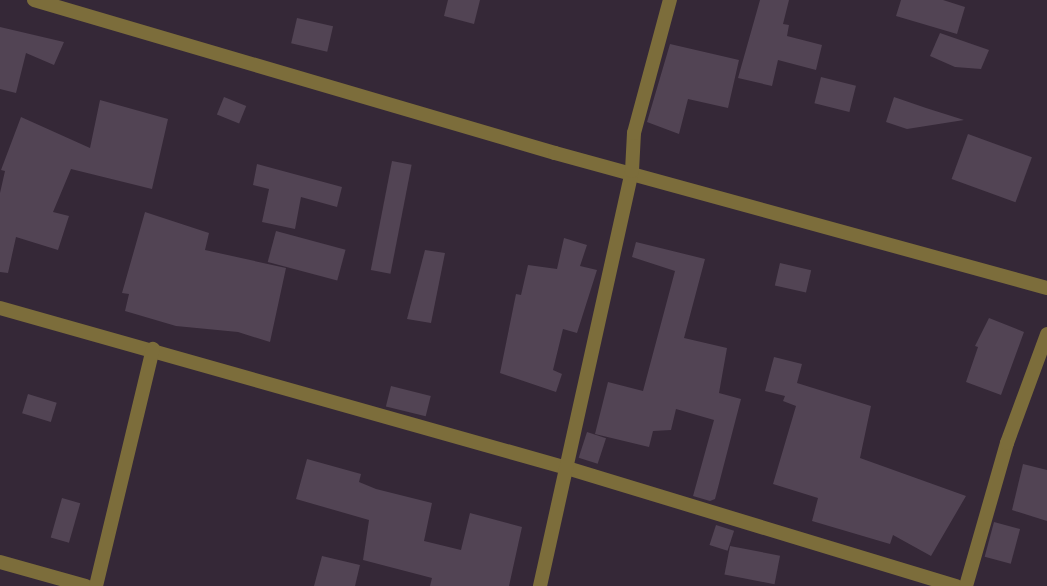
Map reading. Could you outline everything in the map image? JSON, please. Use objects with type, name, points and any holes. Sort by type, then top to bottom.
[{"type":"street","points":[[34,0],[543,149],[632,171],[1047,288]]},
{"type":"street","points":[[540,586],[632,171],[634,132],[670,0]]},
{"type":"street","points":[[0,308],[567,468],[956,586]]},
{"type":"street","points":[[966,586],[1007,443],[1047,334]]},
{"type":"street","points":[[96,586],[153,349]]},
{"type":"street","points":[[0,562],[86,586]]},
{"type":"building","points":[[448,0],[480,0],[474,24],[444,16]]},
{"type":"building","points":[[760,0],[789,0],[783,24],[789,25],[787,36],[822,45],[816,70],[778,60],[772,86],[738,78]]},
{"type":"building","points":[[901,0],[943,0],[965,7],[957,34],[896,16]]},
{"type":"building","points":[[297,18],[333,26],[327,52],[291,43]]},
{"type":"building","points":[[0,27],[64,42],[54,65],[26,53],[16,93],[0,89]]},
{"type":"building","points":[[940,33],[989,50],[981,69],[955,67],[930,56]]},
{"type":"building","points":[[670,44],[739,60],[728,108],[688,99],[679,134],[647,122]]},
{"type":"building","points":[[821,77],[856,86],[849,112],[814,103]]},
{"type":"building","points":[[224,97],[246,106],[239,124],[217,115]]},
{"type":"building","points":[[894,97],[964,120],[907,129],[886,122]]},
{"type":"building","points":[[100,100],[168,119],[152,189],[71,169],[53,212],[69,216],[58,250],[16,237],[8,273],[0,272],[0,193],[5,171],[1,170],[21,117],[90,148]]},
{"type":"building","points":[[968,134],[1032,157],[1015,202],[952,179]]},
{"type":"building","points":[[392,161],[412,165],[390,274],[371,270]]},
{"type":"building","points":[[257,164],[342,187],[337,207],[301,197],[295,229],[262,222],[269,189],[253,185]]},
{"type":"building","points":[[145,212],[209,233],[205,250],[286,268],[270,342],[238,332],[176,326],[125,311],[129,294],[122,293]]},
{"type":"building","points":[[276,231],[346,250],[337,281],[268,262]]},
{"type":"building","points":[[564,238],[587,245],[580,266],[597,270],[577,333],[563,329],[553,370],[562,374],[556,392],[500,373],[516,294],[521,295],[528,265],[557,269]]},
{"type":"building","points":[[636,242],[705,259],[684,338],[727,348],[719,393],[741,399],[715,499],[710,501],[693,496],[714,420],[676,409],[671,430],[653,431],[649,447],[595,434],[608,382],[643,391],[675,271],[632,257]]},
{"type":"building","points":[[425,250],[445,253],[431,323],[407,319]]},
{"type":"building","points":[[780,263],[811,270],[806,293],[775,285]]},
{"type":"building","points":[[989,318],[1024,332],[1001,395],[966,382],[978,347],[975,346]]},
{"type":"building","points":[[774,357],[802,364],[797,383],[871,406],[860,458],[966,496],[931,556],[893,535],[890,544],[812,521],[818,498],[773,484],[796,406],[783,401],[785,396],[765,391]]},
{"type":"building","points":[[391,386],[431,396],[426,416],[386,406]]},
{"type":"building","points":[[28,394],[57,403],[51,422],[22,413]]},
{"type":"building","points":[[587,432],[606,438],[598,464],[579,458]]},
{"type":"building","points":[[307,459],[361,474],[359,482],[376,489],[432,503],[424,541],[461,550],[470,513],[522,527],[509,586],[430,586],[432,578],[363,560],[369,520],[296,499]]},
{"type":"building","points":[[1023,464],[1047,470],[1047,521],[1012,510]]},
{"type":"building","points":[[62,498],[80,503],[69,543],[51,537]]},
{"type":"building","points":[[994,522],[1020,529],[1011,564],[985,557]]},
{"type":"building","points":[[716,525],[734,531],[728,551],[710,545]]},
{"type":"building","points":[[730,546],[780,556],[775,584],[724,574]]},
{"type":"building","points":[[322,556],[360,565],[355,586],[314,586]]}]
